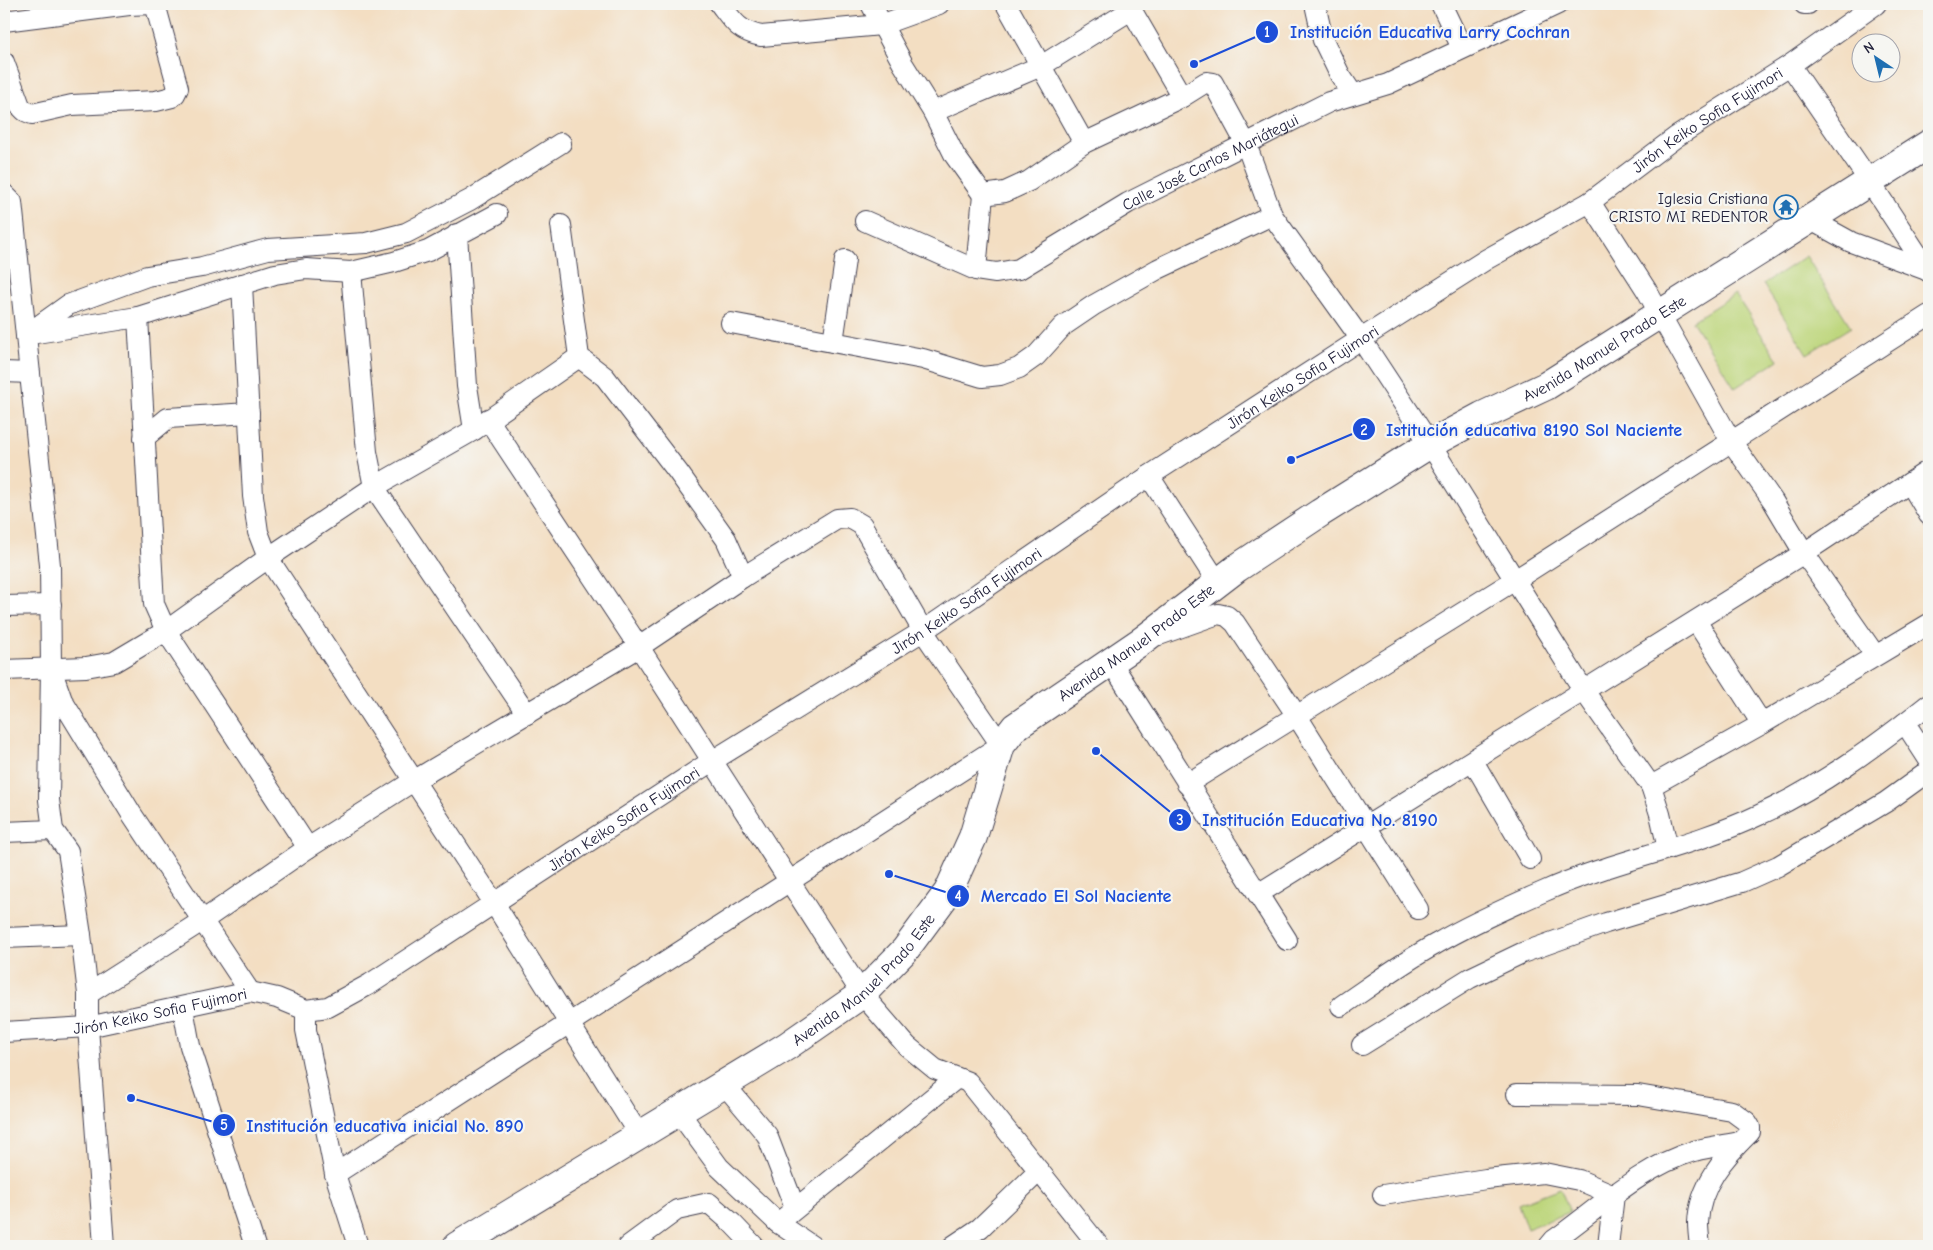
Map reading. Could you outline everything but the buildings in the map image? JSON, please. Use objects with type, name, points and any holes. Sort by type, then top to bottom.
[{"type":"street","points":[[4,21],[129,5],[154,4],[178,88],[172,97],[156,101],[72,105],[32,114],[20,106],[4,62]]},
{"type":"street","points":[[720,4],[735,25],[747,33],[761,36],[881,25],[939,4]]},
{"type":"street","points":[[871,4],[903,64],[933,112],[955,156],[983,195],[976,270]]},
{"type":"street","points":[[1006,4],[1084,143]]},
{"type":"street","points":[[1315,4],[1323,40],[1340,75],[1352,93]]},
{"type":"street","points":[[1441,4],[1462,48]]},
{"type":"street","name":"Calle José Carlos Mariátegui","points":[[866,221],[976,270],[996,273],[1019,269],[1128,203],[1329,102],[1352,93],[1388,84],[1558,4]]},
{"type":"street","name":"Jirón Keiko Sofia Fujimori","points":[[4,1032],[88,1027],[250,992],[277,998],[306,1010],[328,1006],[370,984],[712,761],[923,631],[1149,476],[1361,339],[1487,259],[1590,202],[1676,137],[1790,65],[1876,4]]},
{"type":"street","points":[[933,112],[1041,66],[1129,7],[1182,97]]},
{"type":"street","points":[[1790,65],[1929,271]]},
{"type":"street","points":[[983,195],[1005,192],[1028,180],[1084,143],[1182,97],[1206,82],[1212,82],[1246,144],[1272,215],[1361,339],[1430,444],[1584,691],[1651,786],[1668,849]]},
{"type":"street","points":[[26,335],[68,305],[147,276],[202,267],[268,249],[366,243],[406,233],[470,200],[562,142]]},
{"type":"street","name":"Avenida Manuel Prado Este","points":[[457,1246],[787,1046],[862,994],[905,950],[948,892],[973,837],[1001,745],[1016,727],[1143,640],[1262,551],[1430,444],[1482,416],[1546,386],[1929,144]]},
{"type":"street","points":[[4,194],[12,202],[50,565],[50,800],[53,830],[68,851],[81,935],[88,994],[88,1027],[104,1246]]},
{"type":"street","points":[[1590,202],[1661,314],[1732,441],[1773,501],[1804,553],[1875,655]]},
{"type":"street","points":[[26,335],[138,317],[276,274],[306,269],[351,272],[394,262],[428,251],[497,214]]},
{"type":"street","points":[[731,323],[923,359],[982,377],[1000,375],[1019,368],[1036,356],[1063,326],[1094,305],[1158,269],[1272,215]]},
{"type":"street","points":[[1811,220],[1851,242],[1929,271]]},
{"type":"street","points":[[561,225],[579,357],[605,377],[678,472],[726,539],[743,577]]},
{"type":"street","points":[[457,234],[468,386],[481,424],[639,647],[862,994],[907,1046],[935,1069],[968,1082],[1099,1246]]},
{"type":"street","points":[[833,342],[845,260]]},
{"type":"street","points":[[351,272],[367,452],[374,487],[526,714]]},
{"type":"street","points":[[242,284],[253,496],[258,532],[268,558],[494,902],[639,1134]]},
{"type":"street","points":[[1187,784],[1515,580],[1929,315]]},
{"type":"street","points":[[138,317],[154,604],[166,632],[308,848]]},
{"type":"street","points":[[4,670],[86,667],[114,662],[166,632],[268,558],[374,487],[481,424],[579,357]]},
{"type":"street","points":[[4,372],[30,373]]},
{"type":"street","points":[[144,438],[168,418],[249,413]]},
{"type":"street","points":[[1258,894],[1804,553],[1929,470]]},
{"type":"street","points":[[1149,476],[1218,584]]},
{"type":"street","points":[[1910,483],[1929,515]]},
{"type":"street","points":[[88,994],[202,921],[308,848],[415,780],[639,647],[743,577],[836,519],[850,518],[862,525],[923,631],[1001,745],[335,1174]]},
{"type":"street","points":[[4,606],[50,605]]},
{"type":"street","points":[[1143,640],[1218,614],[1227,616],[1235,623],[1297,716],[1418,909]]},
{"type":"street","points":[[1696,621],[1762,724]]},
{"type":"street","points":[[1651,786],[1762,724],[1929,624]]},
{"type":"street","points":[[1110,662],[1287,940]]},
{"type":"street","points":[[51,668],[62,700],[131,813],[250,992]]},
{"type":"street","points":[[1341,1006],[1436,943],[1546,891],[1598,870],[1668,849],[1758,816],[1844,767],[1929,704]]},
{"type":"street","points":[[1905,723],[1929,760]]},
{"type":"street","points":[[1473,760],[1530,859]]},
{"type":"street","points":[[1362,1045],[1470,978],[1522,953],[1606,923],[1742,882],[1778,866],[1886,802],[1929,771]]},
{"type":"street","points":[[4,832],[53,830]]},
{"type":"street","points":[[4,938],[81,935]]},
{"type":"street","points":[[183,1008],[190,1046],[255,1246]]},
{"type":"street","points":[[306,1010],[306,1030],[335,1174],[358,1246]]},
{"type":"street","points":[[778,1223],[957,1078]]},
{"type":"street","points":[[724,1084],[768,1135],[796,1208]]},
{"type":"street","points":[[1517,1094],[1638,1095],[1732,1111],[1747,1122],[1750,1132],[1716,1170],[1704,1194],[1698,1221],[1700,1246]]},
{"type":"street","points":[[678,1112],[719,1167],[778,1223],[812,1246]]},
{"type":"street","points":[[1548,1244],[1614,1195],[1664,1164],[1694,1151],[1740,1142]]},
{"type":"street","points":[[953,1246],[980,1228],[1039,1171]]},
{"type":"street","points":[[1383,1195],[1486,1179],[1544,1173],[1578,1180],[1614,1195]]},
{"type":"street","points":[[1608,1246],[1614,1195]]},
{"type":"street","points":[[628,1246],[677,1210],[709,1203],[754,1246]]},
{"type":"green space","points":[[1806,256],[1851,327],[1807,354],[1763,284]]},
{"type":"green space","points":[[1735,294],[1778,360],[1735,388],[1692,321]]},
{"type":"green space","points":[[1560,1188],[1570,1212],[1527,1229],[1518,1204]]},
{"type":"place","name":"Institución Educativa Larry Cochran","points":[[1194,64]]},
{"type":"place","name":"Iglesia Cristiana CRISTO MI REDENTOR","points":[[1786,207]]},
{"type":"place","name":"Istitución educativa 8190 Sol Naciente","points":[[1291,460]]},
{"type":"place","name":"Institución Educativa No. 8190","points":[[1096,751]]},
{"type":"place","name":"Mercado El Sol Naciente","points":[[889,874]]},
{"type":"place","name":"Institución educativa inicial No. 890","points":[[131,1098]]}]
